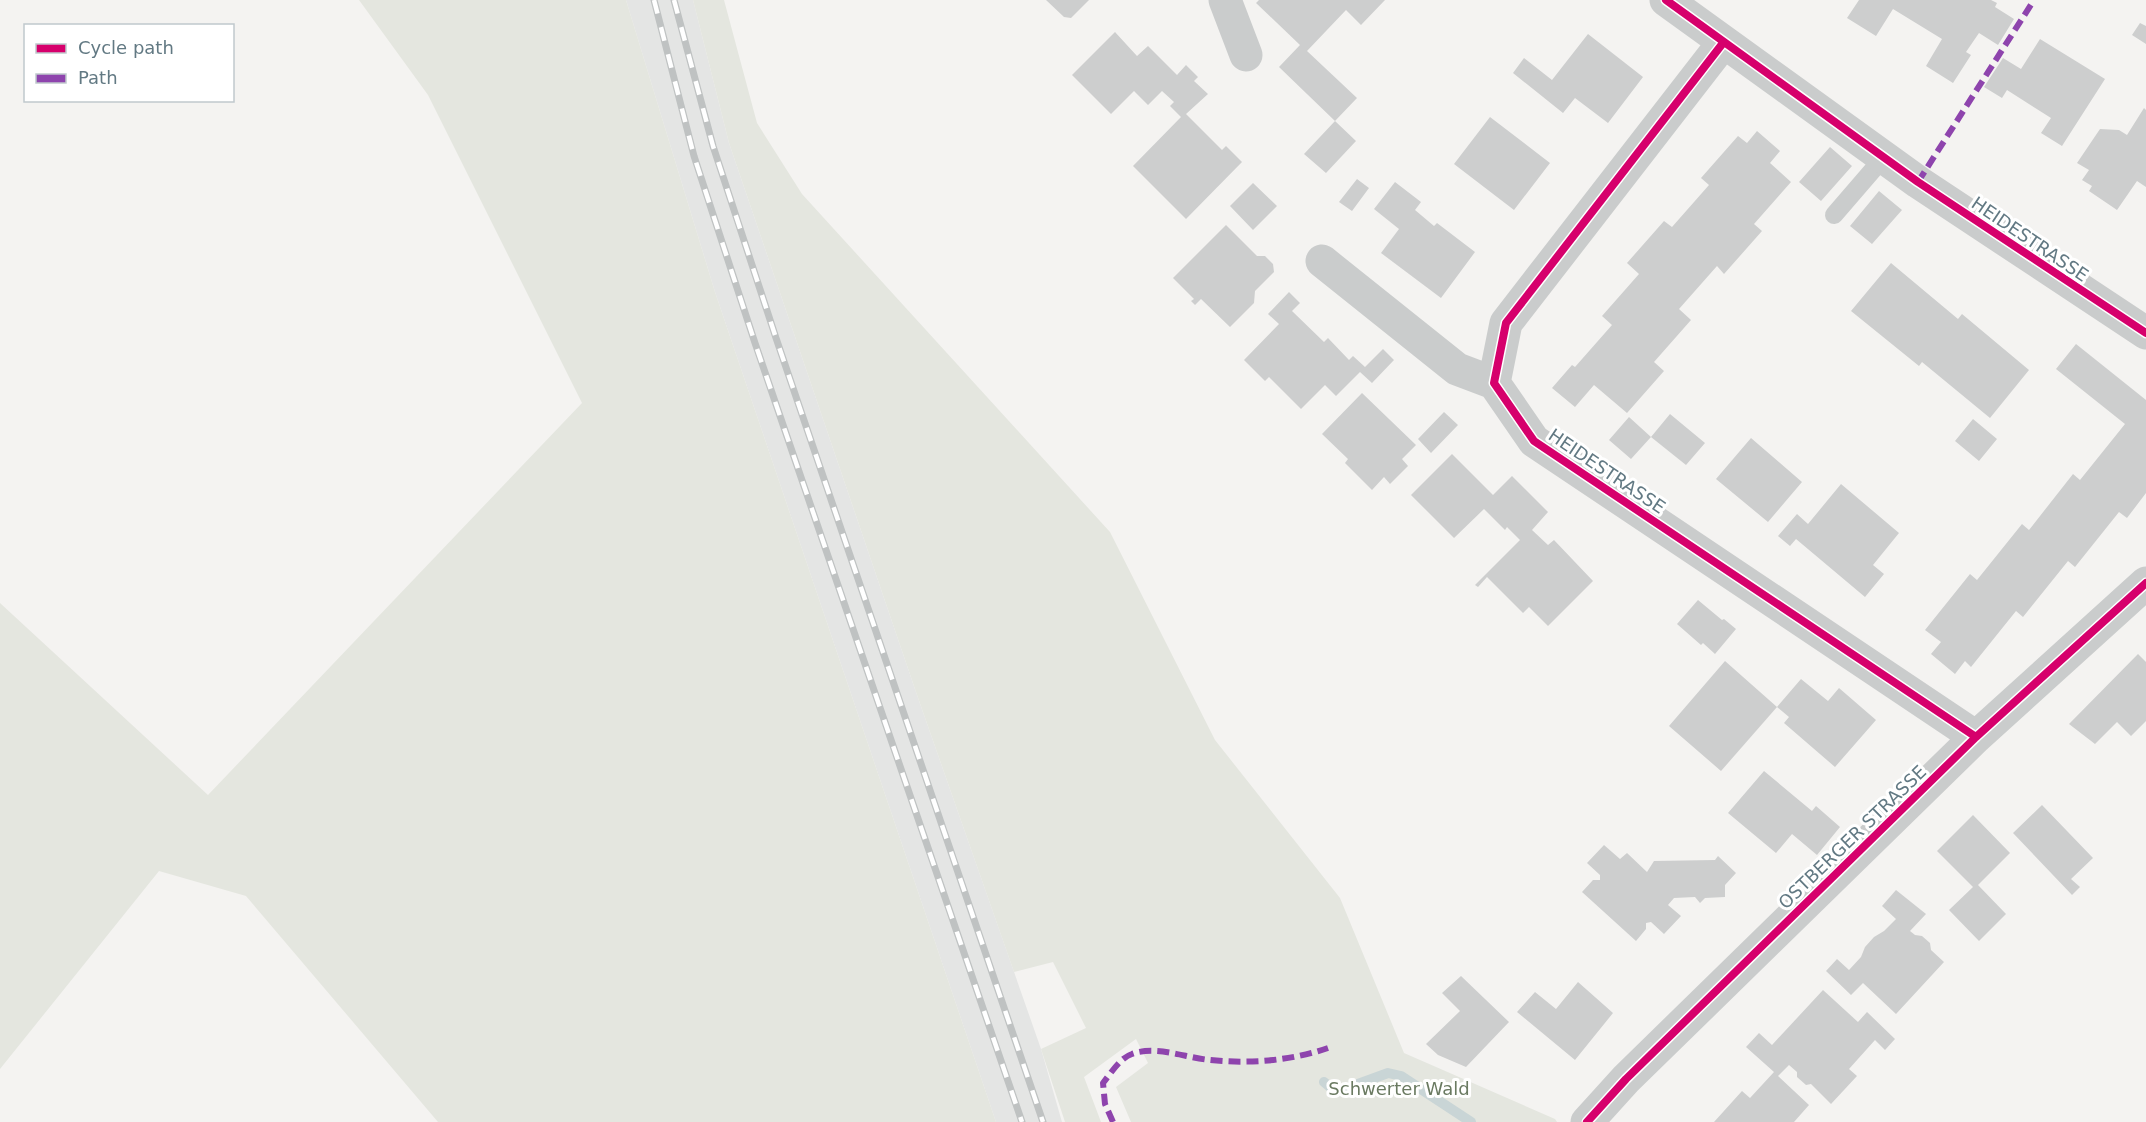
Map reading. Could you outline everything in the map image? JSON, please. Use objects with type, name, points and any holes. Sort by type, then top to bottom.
[{"type":"street","points":[[1225,0],[1246,55]]},
{"type":"street","name":"HEIDESTRASSE","points":[[1666,0],[1884,158],[2146,333]]},
{"type":"street","points":[[1322,261],[1457,369],[1494,383],[1506,323],[1723,43]]},
{"type":"street","name":"HEIDESTRASSE","points":[[1494,383],[1534,441],[1976,737]]},
{"type":"street","name":"OSTBERGER STRASSE","points":[[1587,1122],[1626,1078],[1976,737],[2146,583]]},
{"type":"lane","points":[[1834,215],[1884,158]]},
{"type":"shaded area","points":[[626,0],[693,0],[729,143],[917,695],[1041,1049],[1062,1122],[996,1122],[715,292]]},
{"type":"green space","points":[[359,0],[626,0],[715,292],[996,1122],[438,1122],[246,896],[159,871],[0,1069],[0,603],[208,795],[582,403],[428,95]]},
{"type":"green space","name":"Schwerter Wald","points":[[693,0],[724,0],[757,123],[802,194],[1110,532],[1215,740],[1340,898],[1404,1053],[1555,1119],[1557,1122],[1131,1122],[1116,1087],[1148,1063],[1136,1039],[1084,1077],[1101,1122],[1065,1122],[1041,1049],[1086,1028],[1053,962],[1014,972],[729,143]]},
{"type":"building","points":[[1046,0],[1089,0],[1071,18],[1064,17]]},
{"type":"building","points":[[1259,0],[1385,0],[1361,25],[1346,10],[1307,51],[1357,98],[1335,121],[1279,67],[1300,45],[1256,3]]},
{"type":"building","points":[[1859,0],[1991,0],[1997,3],[1995,7],[2014,19],[1998,45],[1979,33],[1966,52],[1971,55],[1953,83],[1926,66],[1942,39],[1893,9],[1876,36],[1847,18]]},
{"type":"building","points":[[2140,23],[2146,26],[2146,44],[2132,35]]},
{"type":"building","points":[[1115,32],[1137,56],[1148,46],[1177,75],[1186,65],[1198,77],[1194,81],[1208,94],[1186,114],[1222,150],[1226,146],[1242,162],[1186,219],[1133,166],[1181,117],[1170,106],[1174,102],[1162,91],[1148,105],[1134,91],[1111,114],[1072,75]]},
{"type":"building","points":[[1588,34],[1643,77],[1608,123],[1575,98],[1563,113],[1513,73],[1524,58],[1552,80]]},
{"type":"building","points":[[2040,39],[2105,79],[2062,146],[2041,133],[2051,118],[2007,90],[2002,98],[1984,87],[2003,58],[2021,69]]},
{"type":"building","points":[[2144,108],[2146,110],[2146,187],[2137,181],[2117,210],[2089,191],[2092,186],[2082,180],[2089,170],[2077,163],[2100,129],[2119,130],[2127,135]]},
{"type":"building","points":[[1490,117],[1550,163],[1514,210],[1454,164]]},
{"type":"building","points":[[1335,121],[1356,141],[1326,173],[1304,154]]},
{"type":"building","points":[[1757,131],[1780,151],[1770,163],[1791,182],[1754,224],[1762,231],[1724,274],[1717,266],[1679,309],[1691,320],[1654,362],[1664,371],[1627,413],[1594,385],[1575,407],[1552,388],[1572,365],[1575,367],[1612,325],[1602,316],[1639,274],[1627,263],[1664,221],[1672,227],[1709,185],[1701,178],[1738,136],[1747,143]]},
{"type":"building","points":[[1830,147],[1852,166],[1821,201],[1799,182]]},
{"type":"building","points":[[1357,179],[1369,188],[1352,211],[1339,202]]},
{"type":"building","points":[[1395,182],[1421,202],[1415,210],[1434,226],[1437,223],[1475,252],[1441,298],[1381,253],[1399,229],[1374,209]]},
{"type":"building","points":[[1253,183],[1277,206],[1253,230],[1230,206]]},
{"type":"building","points":[[1879,191],[1902,210],[1872,244],[1850,226]]},
{"type":"building","points":[[1226,225],[1257,256],[1265,256],[1273,264],[1274,272],[1255,291],[1254,303],[1230,327],[1201,299],[1195,305],[1191,301],[1194,299],[1173,278]]},
{"type":"building","points":[[1891,263],[1958,319],[1962,314],[2029,370],[1990,418],[1922,362],[1919,366],[1851,311]]},
{"type":"building","points":[[1289,292],[1300,303],[1292,311],[1324,342],[1328,338],[1349,360],[1353,356],[1365,367],[1383,349],[1394,360],[1372,383],[1360,372],[1336,396],[1325,385],[1301,409],[1269,377],[1265,381],[1244,360],[1279,324],[1268,314]]},
{"type":"building","points":[[2076,344],[2146,400],[2146,493],[2127,518],[2119,512],[2075,567],[2068,561],[2023,617],[2016,611],[1971,667],[1965,661],[1955,674],[1931,654],[1941,642],[1925,630],[1970,574],[1977,580],[2022,524],[2029,530],[2073,474],[2080,480],[2125,424],[2056,369]]},
{"type":"building","points":[[1362,393],[1416,445],[1402,459],[1408,466],[1390,484],[1384,477],[1372,490],[1345,463],[1348,459],[1322,434]]},
{"type":"building","points":[[1444,412],[1458,425],[1431,453],[1418,439]]},
{"type":"building","points":[[1670,414],[1705,443],[1686,465],[1651,437]]},
{"type":"building","points":[[1629,417],[1651,437],[1631,459],[1609,440]]},
{"type":"building","points":[[1973,419],[1997,439],[1979,461],[1955,441]]},
{"type":"building","points":[[1751,438],[1802,482],[1768,522],[1716,479]]},
{"type":"building","points":[[1452,454],[1493,495],[1512,476],[1548,512],[1532,530],[1548,545],[1554,540],[1593,581],[1548,626],[1529,607],[1523,613],[1487,577],[1478,587],[1475,585],[1520,540],[1507,527],[1505,530],[1484,509],[1454,538],[1411,495]]},
{"type":"building","points":[[1841,484],[1899,533],[1873,565],[1884,574],[1865,597],[1796,539],[1790,546],[1778,536],[1797,514],[1808,524]]},
{"type":"building","points":[[1698,600],[1736,629],[1715,654],[1677,624]]},
{"type":"building","points":[[2138,654],[2146,662],[2146,721],[2131,736],[2117,722],[2095,744],[2069,724]]},
{"type":"building","points":[[1725,661],[1777,707],[1721,771],[1669,726]]},
{"type":"building","points":[[1801,679],[1828,701],[1839,688],[1876,720],[1835,767],[1784,723],[1789,717],[1777,707]]},
{"type":"building","points":[[1764,771],[1812,811],[1816,806],[1840,827],[1817,855],[1792,834],[1776,853],[1728,813]]},
{"type":"building","points":[[2042,805],[2093,858],[2071,879],[2080,887],[2072,895],[2013,833]]},
{"type":"building","points":[[1973,815],[2010,853],[1978,885],[2006,914],[1979,941],[1949,910],[1973,887],[1937,851]]},
{"type":"building","points":[[1604,845],[1620,859],[1627,853],[1647,872],[1654,861],[1715,860],[1718,856],[1736,873],[1725,885],[1725,897],[1705,898],[1700,903],[1695,897],[1674,898],[1668,905],[1681,916],[1664,934],[1651,922],[1646,923],[1646,929],[1636,941],[1582,892],[1593,880],[1600,880],[1600,875],[1587,863]]},
{"type":"building","points":[[1896,890],[1926,914],[1910,931],[1922,936],[1930,943],[1931,950],[1944,962],[1896,1014],[1863,983],[1851,995],[1826,971],[1837,959],[1849,970],[1874,937],[1896,919],[1882,906]]},
{"type":"building","points":[[1461,976],[1509,1022],[1466,1067],[1438,1055],[1426,1044],[1460,1011],[1442,993]]},
{"type":"building","points":[[1578,982],[1613,1013],[1575,1060],[1517,1012],[1535,992],[1556,1009]]},
{"type":"building","points":[[1823,990],[1858,1022],[1867,1012],[1895,1039],[1885,1050],[1875,1040],[1849,1069],[1857,1076],[1831,1104],[1811,1084],[1806,1085],[1797,1077],[1797,1072],[1789,1065],[1778,1076],[1809,1105],[1794,1122],[1714,1122],[1742,1091],[1750,1098],[1774,1072],[1746,1047],[1759,1033],[1772,1045]]},
{"type":"waterway","points":[[1324,1082],[1336,1092],[1388,1073],[1401,1076],[1471,1122]]},
{"type":"railway","points":[[654,0],[694,156],[755,343],[1022,1122]]},
{"type":"railway","points":[[674,0],[713,146],[776,338],[1043,1122]]},
{"type":"marked path","points":[[1918,182],[2034,0]]},
{"type":"marked path","points":[[1113,1122],[1105,1104],[1103,1083],[1120,1062],[1132,1054],[1161,1051],[1210,1060],[1240,1062],[1284,1059],[1328,1048]]},
{"type":"cycle path","points":[[1666,0],[1918,182],[2146,333]]},
{"type":"cycle path","points":[[1723,43],[1506,323],[1494,383],[1534,441],[1976,737]]},
{"type":"cycle path","points":[[1587,1122],[1626,1079],[1976,737],[2146,583]]}]
